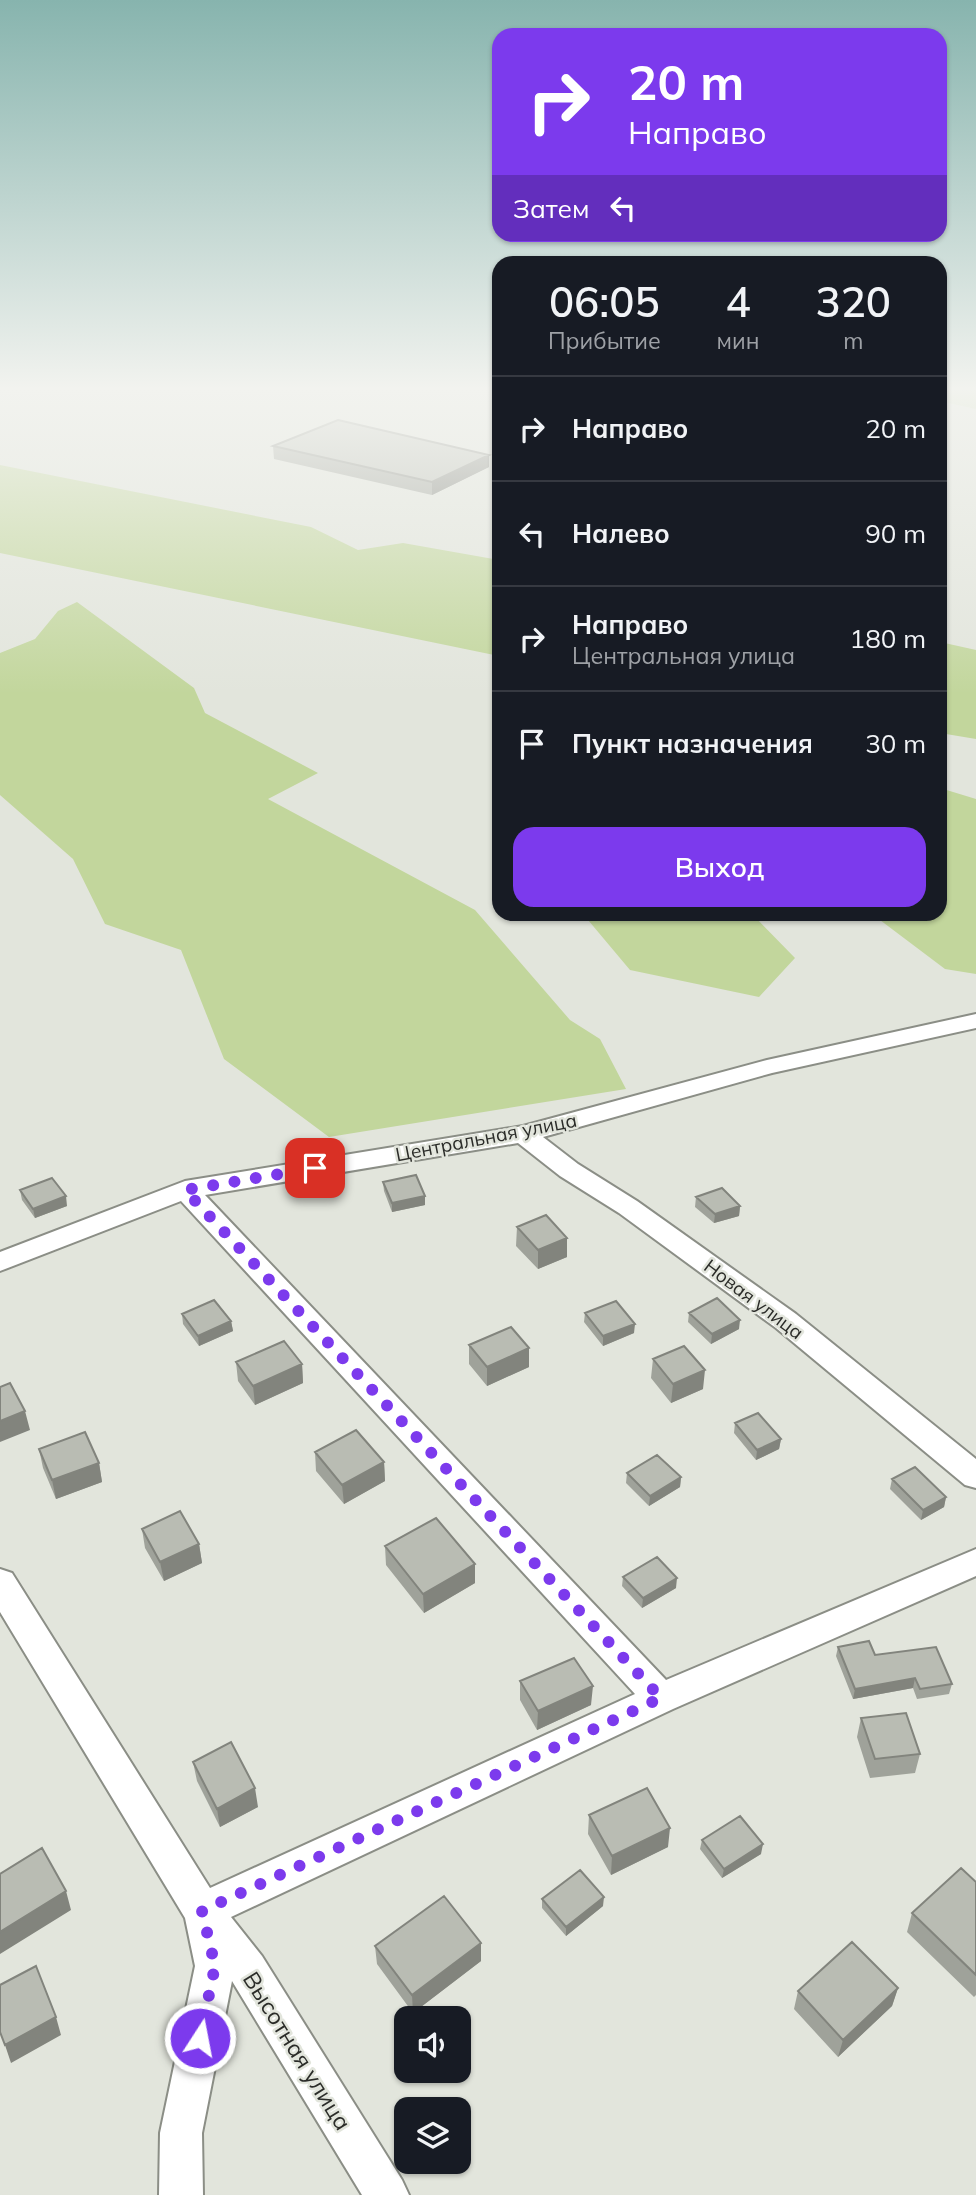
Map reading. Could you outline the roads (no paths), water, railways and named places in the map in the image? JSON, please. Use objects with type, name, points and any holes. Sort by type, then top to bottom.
[{"type":"street","name":"Центральная улица","points":[[0,1262],[185,1190],[523,1134],[637,1105],[766,1067],[976,1021]]},
{"type":"street","name":"Новая улица","points":[[523,1134],[569,1170],[628,1208],[786,1321],[976,1476]]},
{"type":"street","points":[[185,1190],[661,1698]]},
{"type":"street","points":[[202,1911],[661,1698],[976,1562]]},
{"type":"street","points":[[0,1583],[202,1911],[215,1966],[181,2133],[183,2194]]},
{"type":"street","name":"Высотная улица","points":[[202,1911],[248,1970],[387,2195]]}]
